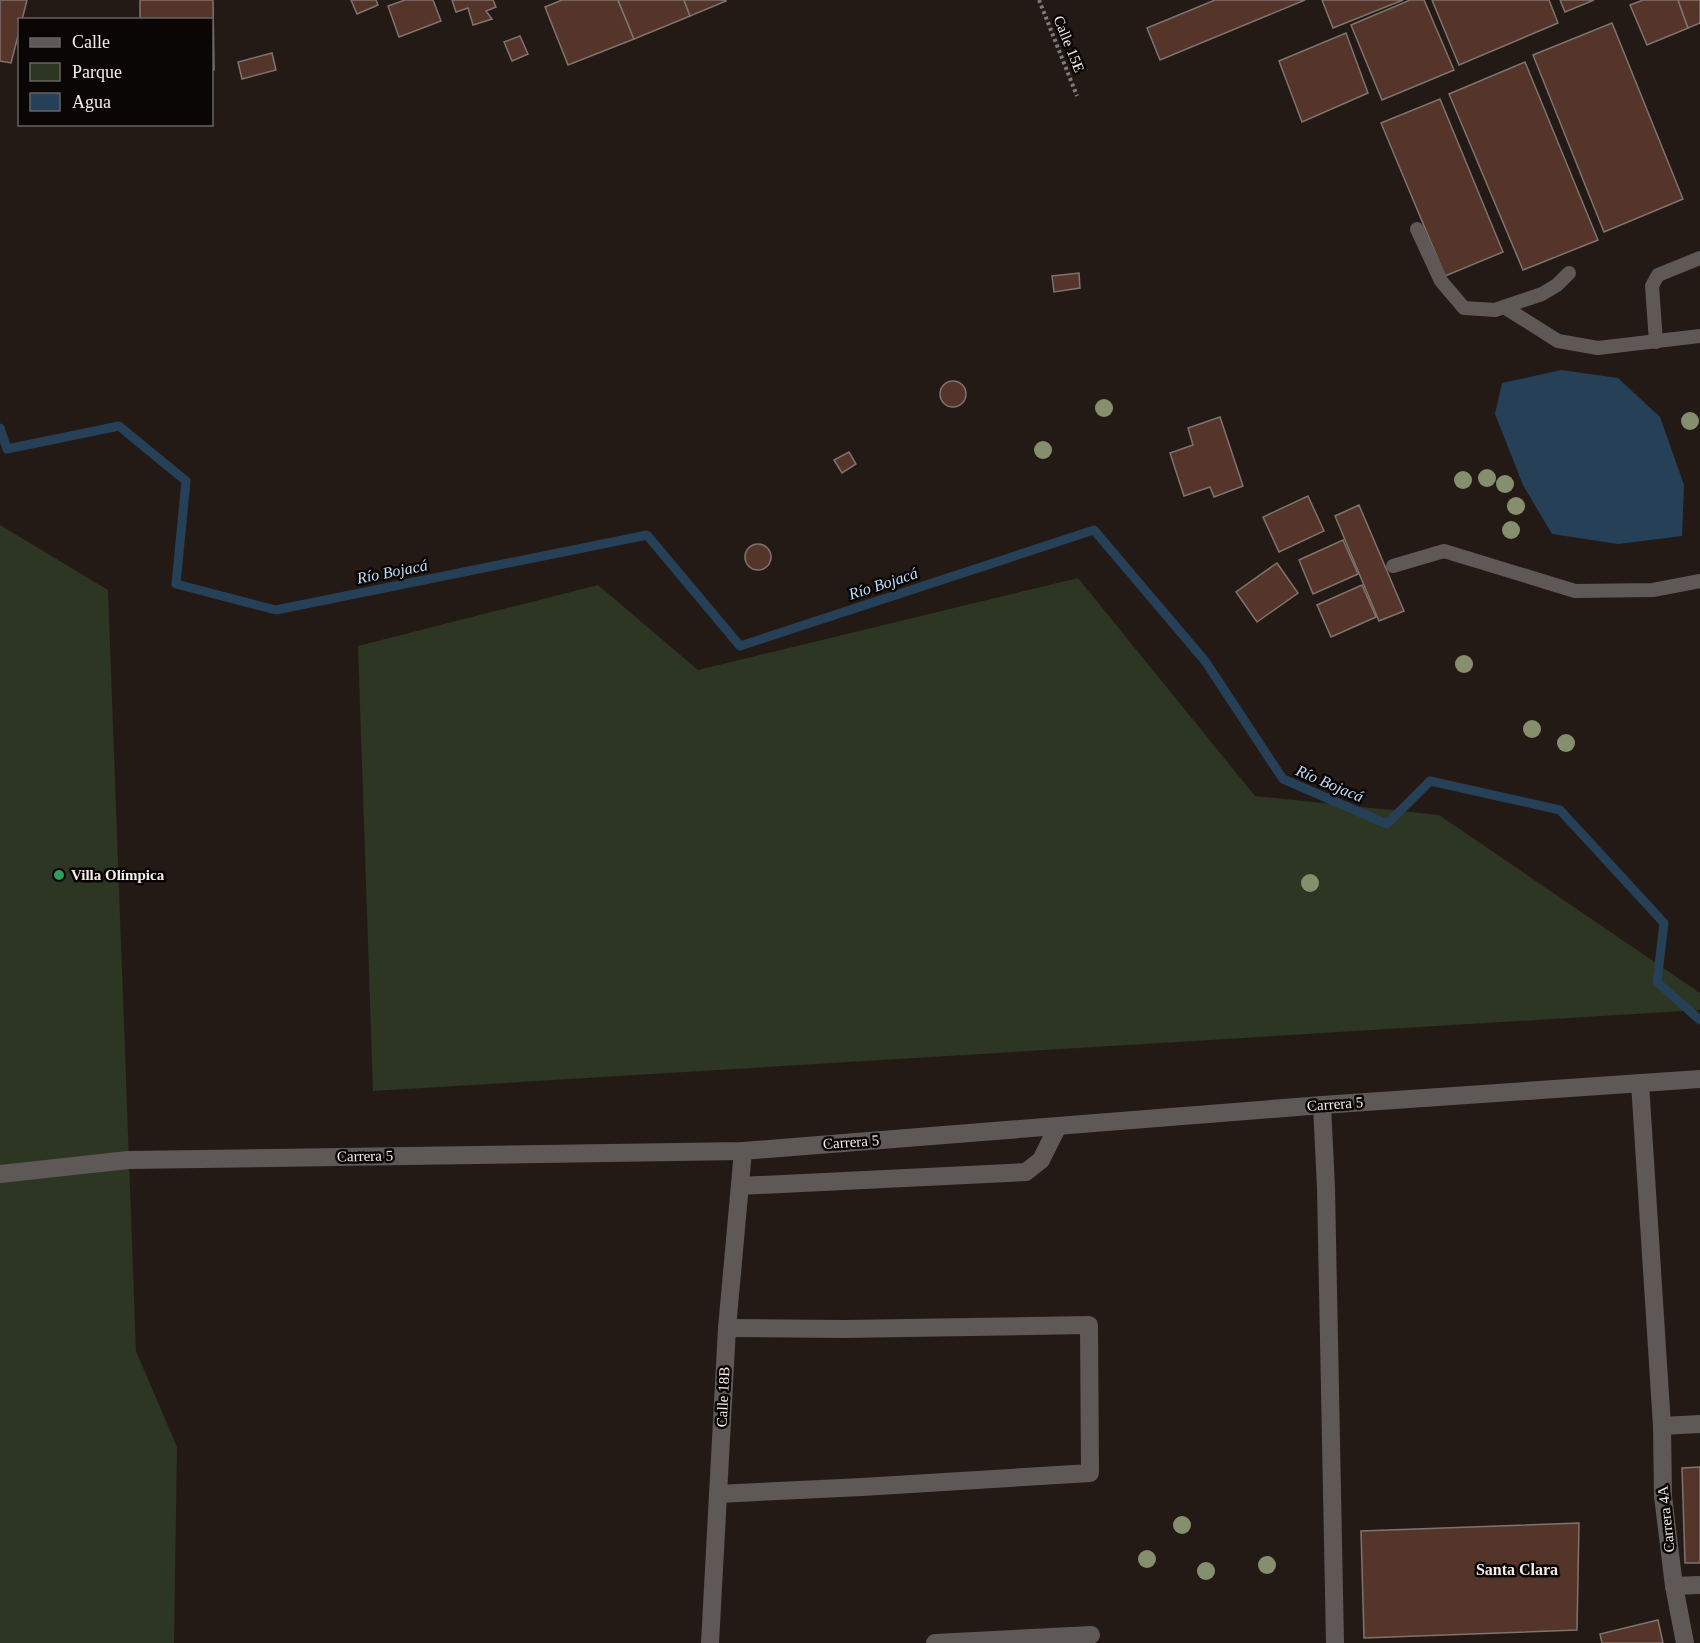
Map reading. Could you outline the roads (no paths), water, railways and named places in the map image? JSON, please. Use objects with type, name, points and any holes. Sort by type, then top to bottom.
[{"type":"street","name":"Carrera 5","points":[[0,1174],[128,1160],[743,1151],[1322,1105],[1700,1079]]},
{"type":"street","name":"Carrera 4A","points":[[1640,1083],[1662,1426],[1663,1496],[1674,1586],[1685,1643]]},
{"type":"street","points":[[1322,1105],[1335,1643]]},
{"type":"street","points":[[740,1186],[1026,1172],[1041,1160],[1058,1126]]},
{"type":"street","name":"Calle 18B","points":[[710,1643],[727,1328],[743,1151]]},
{"type":"street","points":[[718,1494],[1090,1473],[1089,1325],[844,1329],[727,1328]]},
{"type":"street","points":[[1662,1426],[1700,1424]]},
{"type":"street","points":[[1674,1586],[1700,1585]]},
{"type":"street","points":[[935,1643],[1091,1635]]},
{"type":"lane","points":[[1417,229],[1441,281],[1464,308],[1495,310],[1542,294],[1557,285],[1569,273]]},
{"type":"lane","points":[[1656,342],[1652,286],[1659,275],[1700,258]]},
{"type":"lane","points":[[1504,307],[1558,341],[1599,348],[1700,336]]},
{"type":"lane","points":[[1393,566],[1444,550],[1492,567],[1575,591],[1653,590],[1700,581]]},
{"type":"water","points":[[1561,370],[1618,378],[1660,417],[1684,485],[1682,536],[1618,544],[1552,534],[1523,485],[1495,414],[1502,383]]},
{"type":"waterway","name":"Río Bojacá","points":[[0,428],[7,449],[119,426],[186,481],[176,584],[276,610],[647,535],[740,646],[1094,530],[1205,661],[1283,779],[1387,824],[1430,781],[1560,810],[1664,923],[1657,982],[1700,1020]]},
{"type":"place","name":"Villa Olímpica","points":[[59,875]]},
{"type":"district","name":"Santa Clara","points":[[1517,1569]]}]
